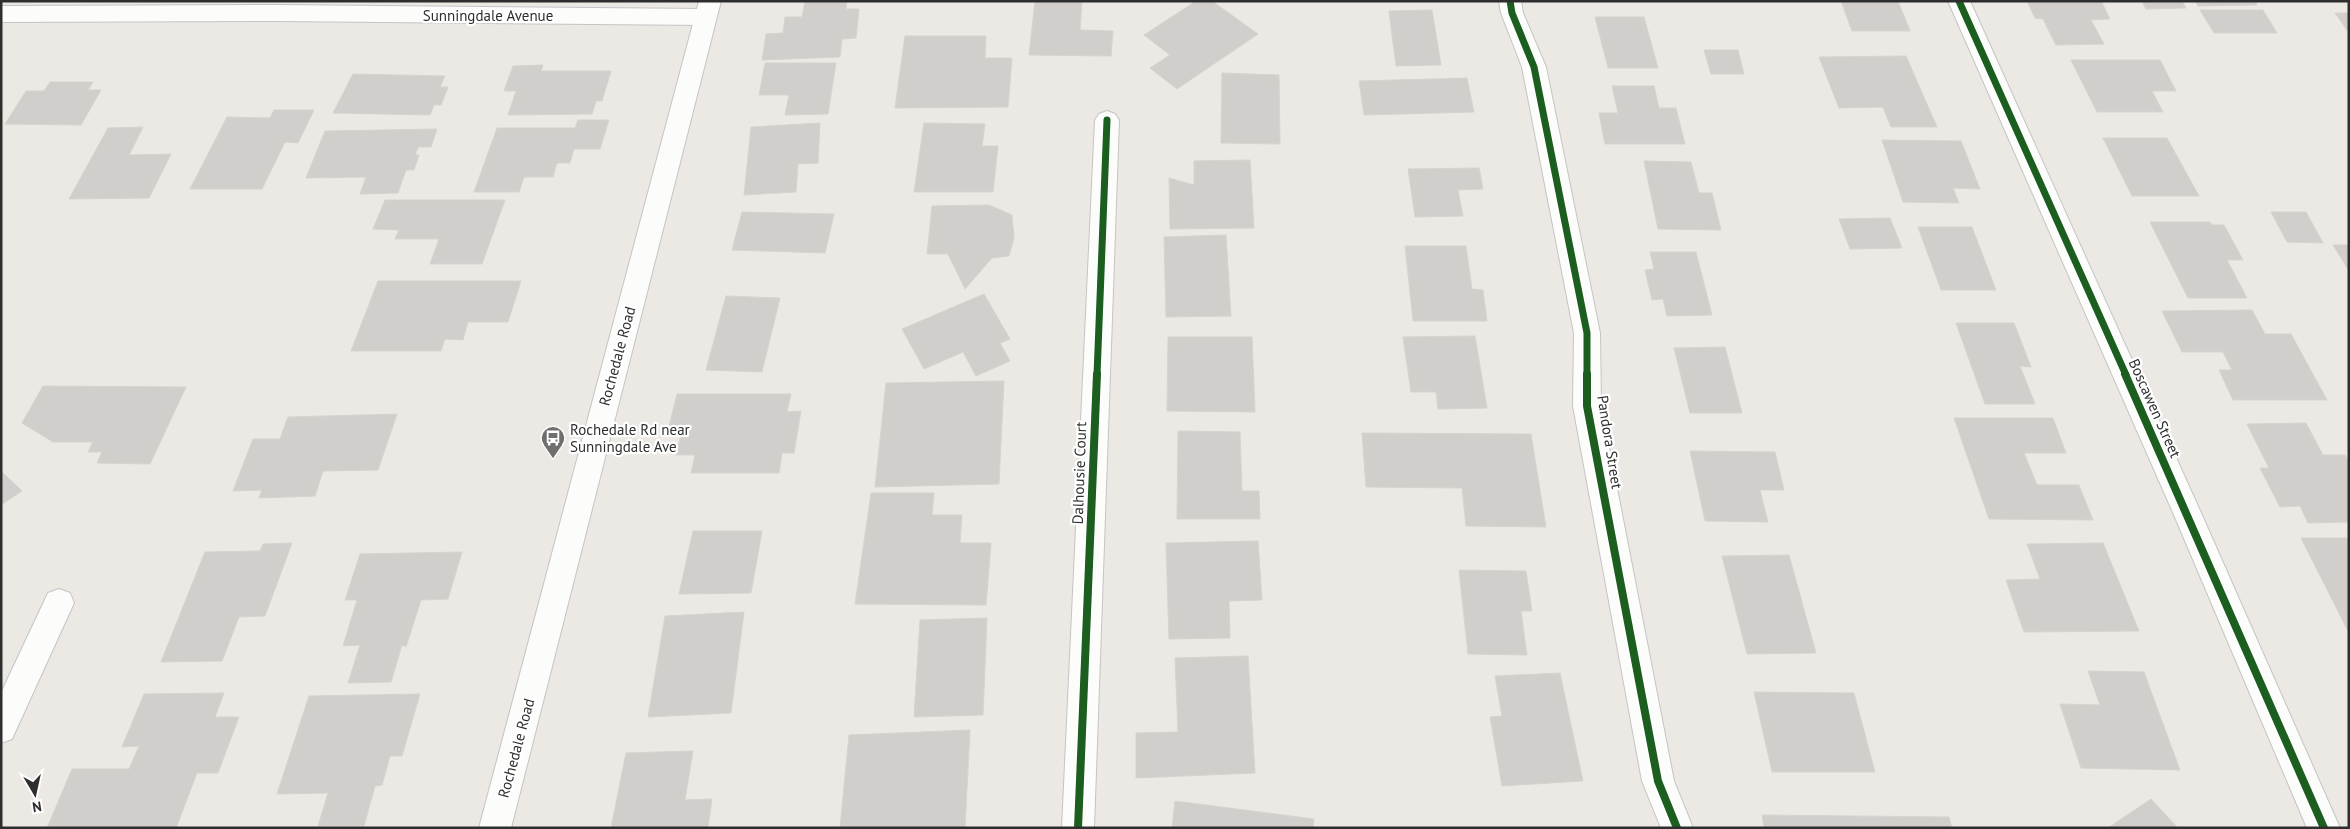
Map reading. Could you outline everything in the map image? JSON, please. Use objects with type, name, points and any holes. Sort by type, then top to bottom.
[{"type":"street","name":"Pandora Street","points":[[1510,1],[1512,13],[1536,77],[1587,333],[1588,406],[1602,483],[1658,781],[1677,828]]},
{"type":"street","name":"Boscawen Street","points":[[1959,1],[2188,515],[2324,828]]},
{"type":"street","name":"Sunningdale Avenue","points":[[1,14],[708,9]]},
{"type":"street","name":"Rochedale Road","points":[[495,828],[708,9]]},
{"type":"street","name":"Dalhousie Court","points":[[1078,828],[1107,120]]},
{"type":"street","points":[[1,728],[59,603]]},
{"type":"building","points":[[805,1],[847,1],[846,9],[859,9],[856,38],[842,39],[840,57],[762,60],[766,34],[783,33],[785,17],[802,17]]},
{"type":"building","points":[[1035,1],[1082,1],[1080,30],[1113,31],[1111,56],[1029,55]]},
{"type":"building","points":[[1196,1],[1212,1],[1258,34],[1177,89],[1150,68],[1170,55],[1144,35]]},
{"type":"building","points":[[1841,1],[1898,1],[1910,31],[1852,31]]},
{"type":"building","points":[[2027,1],[2101,1],[2110,19],[2091,20],[2104,44],[2056,45],[2043,19],[2035,18]]},
{"type":"building","points":[[2142,1],[2182,1],[2186,8],[2146,9]]},
{"type":"building","points":[[2195,1],[2255,1],[2257,5],[2198,6]]},
{"type":"building","points":[[1432,10],[1441,65],[1396,66],[1389,11]]},
{"type":"building","points":[[2200,10],[2263,10],[2277,33],[2214,33]]},
{"type":"building","points":[[2335,13],[2349,13],[2349,33]]},
{"type":"building","points":[[1595,17],[1644,17],[1658,68],[1608,68]]},
{"type":"building","points":[[905,36],[986,36],[985,58],[1012,58],[1008,107],[895,108]]},
{"type":"building","points":[[1704,50],[1738,50],[1744,74],[1711,74]]},
{"type":"building","points":[[1906,56],[1937,127],[1891,127],[1883,107],[1839,108],[1819,57]]},
{"type":"building","points":[[2071,60],[2160,60],[2176,91],[2152,91],[2163,112],[2097,112]]},
{"type":"building","points":[[765,63],[836,63],[828,114],[785,115],[789,95],[759,95]]},
{"type":"building","points":[[543,65],[541,71],[611,71],[602,101],[596,101],[592,114],[508,115],[516,91],[504,91],[513,66]]},
{"type":"building","points":[[1222,73],[1279,75],[1280,144],[1221,143]]},
{"type":"building","points":[[353,74],[445,76],[440,87],[448,87],[441,105],[434,105],[430,115],[333,113]]},
{"type":"building","points":[[1467,78],[1474,112],[1364,115],[1359,81]]},
{"type":"building","points":[[50,82],[93,82],[88,90],[101,90],[81,125],[5,124],[26,91],[44,91]]},
{"type":"building","points":[[1612,86],[1654,86],[1659,108],[1676,108],[1685,144],[1605,144],[1599,113],[1618,113]]},
{"type":"building","points":[[274,110],[314,110],[298,143],[285,142],[262,189],[190,189],[227,117],[270,118]]},
{"type":"building","points":[[578,120],[609,120],[600,149],[574,149],[570,163],[557,163],[553,177],[524,177],[519,192],[474,192],[497,128],[575,128]]},
{"type":"building","points":[[820,123],[818,163],[798,164],[796,192],[744,195],[751,127]]},
{"type":"building","points":[[924,123],[985,124],[982,146],[998,146],[993,192],[914,192]]},
{"type":"building","points":[[143,127],[129,155],[171,154],[149,198],[69,199],[108,128]]},
{"type":"building","points":[[437,129],[431,147],[418,147],[415,155],[419,155],[414,170],[406,170],[398,193],[360,194],[366,177],[306,178],[325,131]]},
{"type":"building","points":[[2103,138],[2167,138],[2199,196],[2132,196]]},
{"type":"building","points":[[1882,140],[1961,141],[1980,189],[1953,188],[1959,203],[1903,202]]},
{"type":"building","points":[[1250,160],[1254,228],[1170,229],[1169,178],[1194,185],[1194,161]]},
{"type":"building","points":[[1644,161],[1691,162],[1699,193],[1712,193],[1721,230],[1658,229]]},
{"type":"building","points":[[1479,168],[1483,189],[1458,190],[1463,216],[1415,217],[1408,169]]},
{"type":"building","points":[[385,200],[505,200],[482,264],[430,264],[439,239],[395,239],[399,230],[373,229]]},
{"type":"building","points":[[989,205],[1012,215],[1014,238],[1009,256],[992,258],[965,289],[948,254],[927,254],[932,206]]},
{"type":"building","points":[[742,212],[834,214],[825,253],[732,250]]},
{"type":"building","points":[[2271,212],[2306,212],[2323,243],[2287,242]]},
{"type":"building","points":[[1890,218],[1902,248],[1850,249],[1839,219]]},
{"type":"building","points":[[2150,222],[2210,222],[2212,225],[2224,225],[2243,260],[2227,260],[2247,298],[2188,298]]},
{"type":"building","points":[[1918,227],[1972,227],[1996,290],[1941,290]]},
{"type":"building","points":[[1226,235],[1231,316],[1166,317],[1164,237]]},
{"type":"building","points":[[2333,245],[2349,245],[2349,271]]},
{"type":"building","points":[[1405,246],[1466,246],[1472,289],[1483,290],[1487,321],[1413,321]]},
{"type":"building","points":[[1650,252],[1696,252],[1712,315],[1667,316],[1663,299],[1652,300],[1645,270],[1654,269]]},
{"type":"building","points":[[378,281],[521,281],[508,322],[468,322],[463,340],[445,339],[441,351],[351,351]]},
{"type":"building","points":[[984,294],[1010,339],[1000,343],[1010,361],[976,376],[963,352],[924,369],[902,329]]},
{"type":"building","points":[[726,296],[780,298],[762,372],[706,370]]},
{"type":"building","points":[[2252,310],[2265,334],[2291,334],[2327,400],[2233,400],[2219,370],[2232,370],[2223,352],[2182,352],[2162,311]]},
{"type":"building","points":[[1956,323],[2014,323],[2031,367],[2020,366],[2035,404],[1985,404]]},
{"type":"building","points":[[1475,336],[1487,408],[1438,409],[1436,392],[1411,392],[1403,337]]},
{"type":"building","points":[[1168,337],[1252,337],[1255,412],[1167,411]]},
{"type":"building","points":[[1725,347],[1742,413],[1690,413],[1674,348]]},
{"type":"building","points":[[1004,381],[999,484],[875,487],[886,383]]},
{"type":"building","points":[[43,386],[186,387],[150,464],[97,463],[102,452],[88,452],[93,442],[53,442],[22,423]]},
{"type":"building","points":[[677,394],[791,394],[787,412],[801,411],[794,453],[782,453],[779,473],[691,473],[695,455],[676,455],[681,435],[667,435]]},
{"type":"building","points":[[397,414],[378,470],[323,471],[315,496],[259,498],[262,490],[233,491],[253,439],[280,439],[288,417]]},
{"type":"building","points":[[1954,418],[2053,418],[2066,453],[2024,453],[2037,485],[2079,485],[2093,520],[1989,519]]},
{"type":"building","points":[[2306,423],[2323,455],[2345,455],[2349,462],[2349,522],[2308,523],[2300,506],[2280,507],[2260,468],[2269,468],[2247,424]]},
{"type":"building","points":[[1178,431],[1240,432],[1242,491],[1259,491],[1260,519],[1177,519]]},
{"type":"building","points":[[1362,433],[1531,434],[1546,527],[1466,526],[1462,488],[1366,487]]},
{"type":"building","points":[[1690,451],[1775,452],[1784,490],[1760,490],[1768,522],[1705,521]]},
{"type":"building","points":[[1,471],[22,491],[1,505]]},
{"type":"building","points":[[871,493],[934,493],[932,515],[962,515],[960,543],[991,543],[986,605],[855,604]]},
{"type":"building","points":[[693,531],[762,531],[751,593],[679,594]]},
{"type":"building","points":[[2301,538],[2349,538],[2349,633]]},
{"type":"building","points":[[1258,541],[1262,600],[1229,601],[1230,638],[1169,639],[1166,543]]},
{"type":"building","points":[[292,543],[265,616],[239,617],[222,661],[161,662],[205,552],[260,551],[263,544]]},
{"type":"building","points":[[2103,543],[2139,631],[2024,632],[2006,580],[2040,579],[2027,544]]},
{"type":"building","points":[[462,552],[448,599],[421,600],[406,647],[402,645],[391,682],[348,683],[360,645],[343,646],[357,600],[345,600],[360,554]]},
{"type":"building","points":[[1789,555],[1816,653],[1747,654],[1722,556]]},
{"type":"building","points":[[1459,570],[1526,571],[1532,611],[1521,611],[1527,655],[1468,654]]},
{"type":"building","points":[[744,612],[731,713],[648,717],[665,616]]},
{"type":"building","points":[[987,618],[983,715],[914,717],[920,620]]},
{"type":"building","points":[[1248,656],[1255,773],[1136,778],[1136,733],[1178,732],[1175,658]]},
{"type":"building","points":[[2088,671],[2144,672],[2180,770],[2081,768],[2060,704],[2100,705]]},
{"type":"building","points":[[1560,673],[1583,781],[1502,786],[1490,717],[1502,716],[1495,676]]},
{"type":"building","points":[[1754,692],[1854,693],[1875,772],[1772,772]]},
{"type":"building","points":[[224,693],[215,717],[239,717],[218,773],[197,773],[176,828],[47,828],[72,769],[129,769],[139,746],[122,747],[144,694]]},
{"type":"building","points":[[420,694],[402,756],[390,756],[382,785],[375,786],[364,826],[318,826],[328,793],[277,794],[309,696]]},
{"type":"building","points":[[970,730],[965,828],[840,828],[849,735]]},
{"type":"building","points":[[693,751],[685,800],[712,799],[708,828],[611,828],[626,753]]},
{"type":"building","points":[[2151,799],[2178,828],[2108,828]]},
{"type":"building","points":[[1175,801],[1314,819],[1313,828],[1172,828]]},
{"type":"building","points":[[1762,815],[1949,817],[1952,828],[1764,828]]},
{"type":"cycle path","points":[[1510,1],[1512,13],[1534,67],[1587,333],[1587,406],[1658,781],[1677,828]]},
{"type":"cycle path","points":[[1959,1],[2188,515],[2324,828]]},
{"type":"cycle path","points":[[1078,828],[1107,120]]},
{"type":"place","name":"Rochedale Rd near Sunningdale Ave","points":[[553,459]]}]
